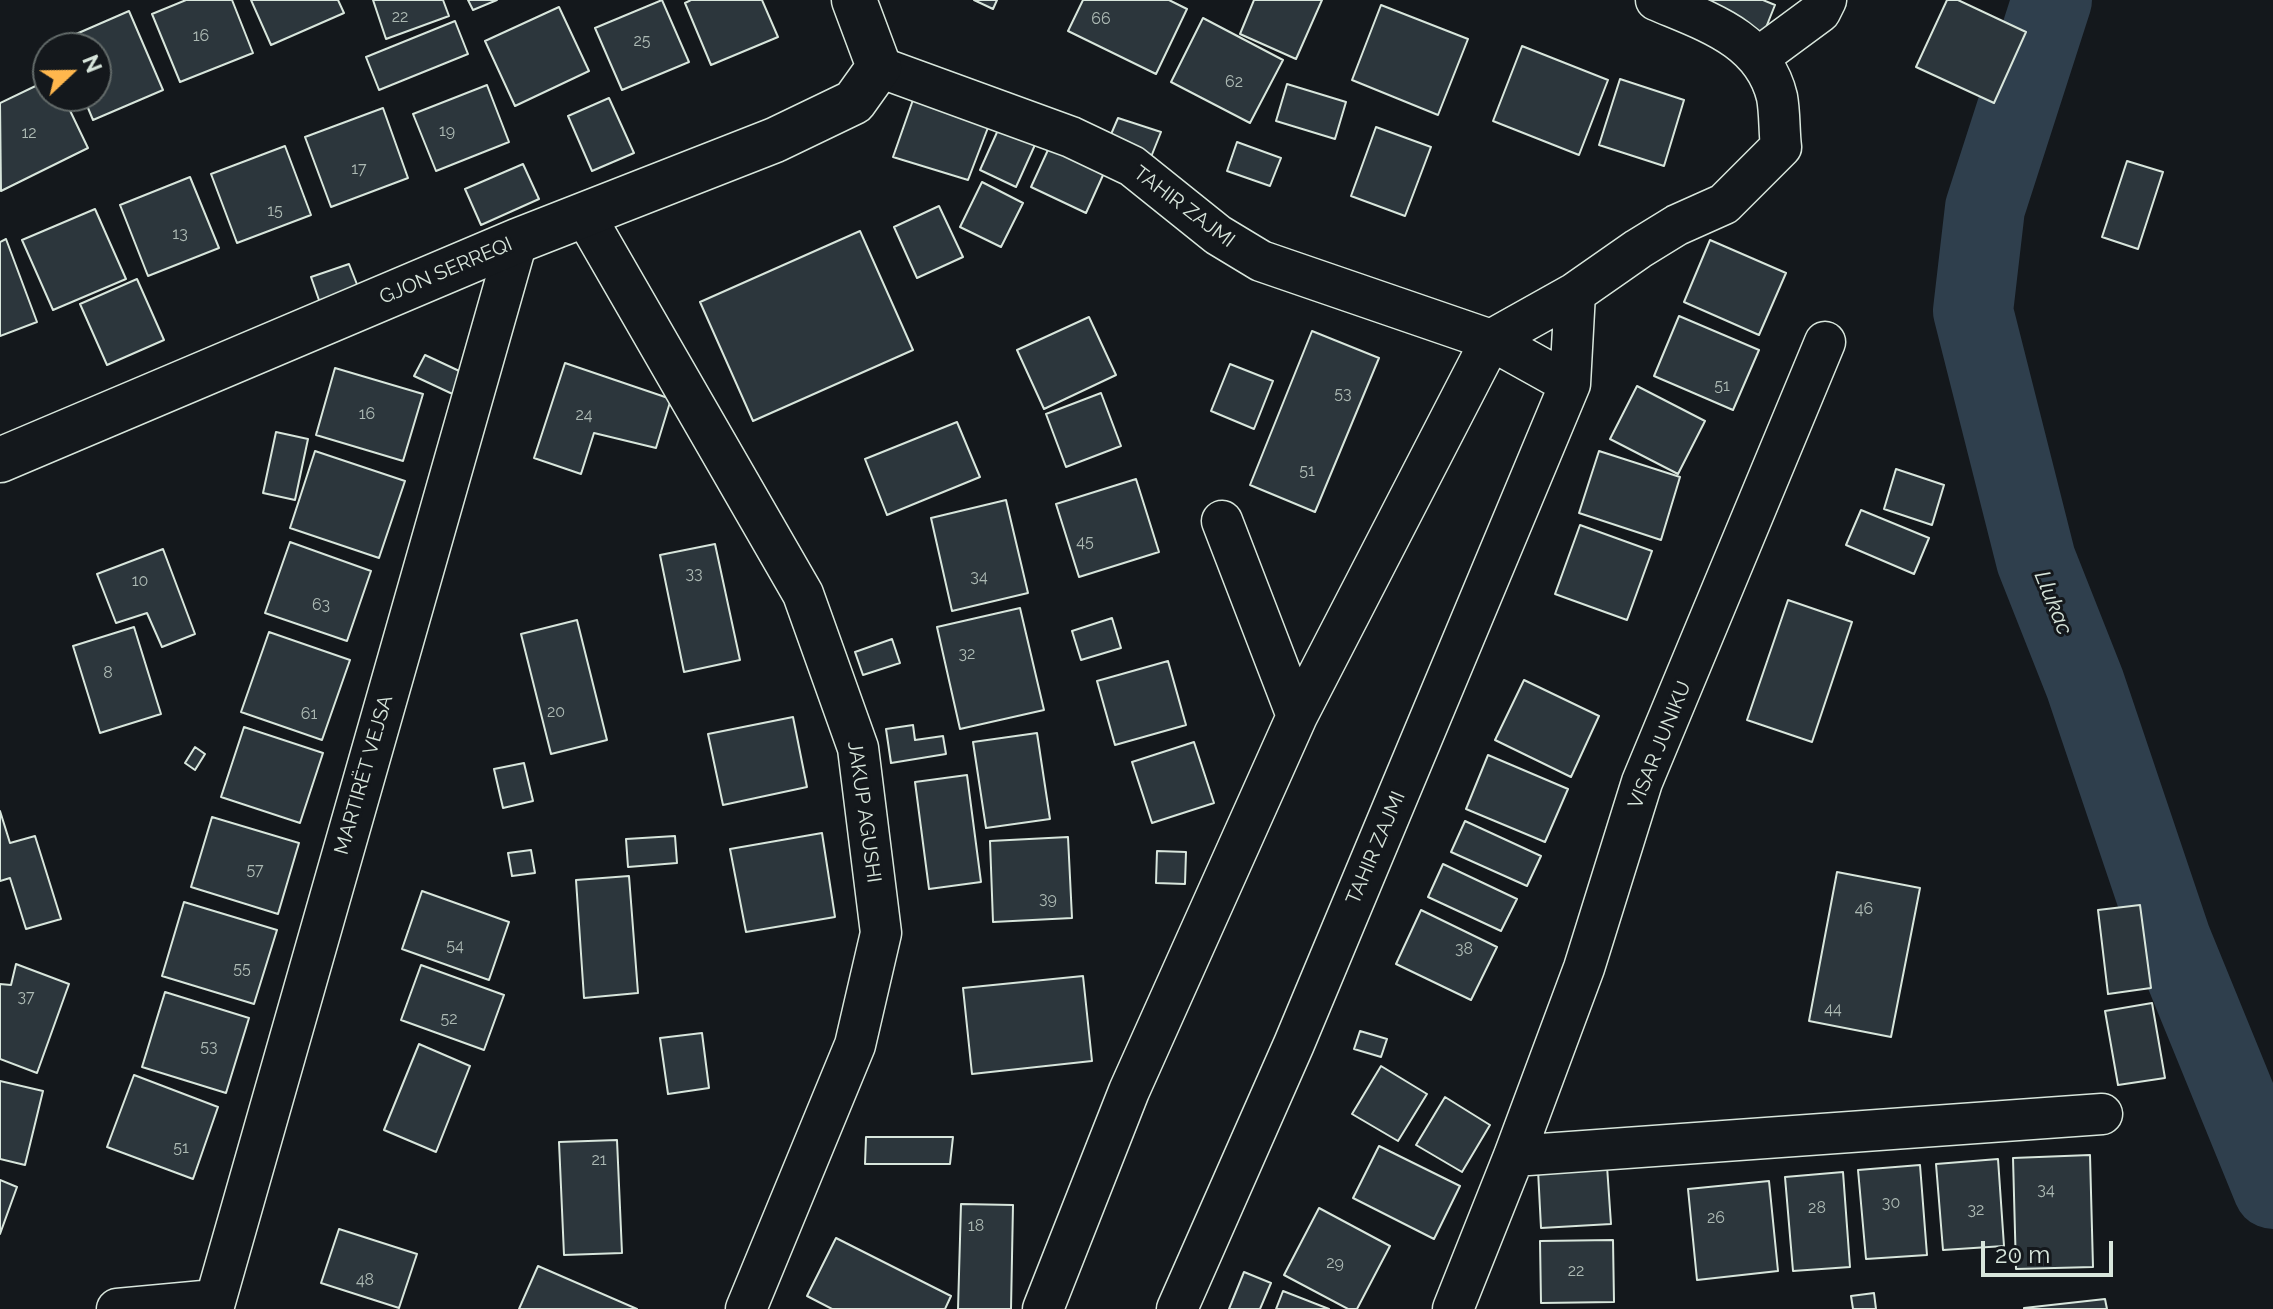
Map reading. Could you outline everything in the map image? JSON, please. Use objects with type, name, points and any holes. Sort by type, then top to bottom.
[{"type":"street","points":[[854,0],[879,67]]},
{"type":"street","points":[[1043,1309],[1129,1091],[1297,716],[1491,340],[1575,293],[1677,225],[1724,204],[1781,147],[1777,96],[1759,57],[1728,31],[1656,0]]},
{"type":"street","points":[[1759,57],[1820,12],[1826,0]]},
{"type":"street","name":"GJON SERREQI","points":[[0,460],[517,241],[775,140],[854,102],[879,67]]},
{"type":"street","name":"TAHIR ZAJMI","points":[[879,67],[1071,137],[1132,166],[1218,235],[1261,261],[1491,340],[1570,384]]},
{"type":"street","name":"JAKUP AGUSHI","points":[[584,214],[803,594],[858,748],[881,933],[855,1045],[746,1309]]},
{"type":"street","name":"MARTIRËT VEJSA","points":[[213,1304],[517,241]]},
{"type":"street","name":"TAHIR ZAJMI","points":[[1177,1309],[1294,1044],[1570,384],[1575,293]]},
{"type":"street","name":"VISAR JUNIKU","points":[[1453,1309],[1584,968],[1642,782],[1825,342]]},
{"type":"street","points":[[1222,521],[1297,716]]},
{"type":"street","points":[[1514,1156],[2102,1114]]},
{"type":"street","points":[[117,1309],[213,1304]]},
{"type":"building","points":[[186,0],[232,0],[253,53],[180,82],[152,14]]},
{"type":"building","points":[[251,0],[338,0],[344,13],[271,45]]},
{"type":"building","points":[[373,0],[443,0],[449,16],[386,39]]},
{"type":"building","points":[[468,0],[497,0],[473,10]]},
{"type":"building","points":[[662,0],[689,62],[622,90],[595,28]]},
{"type":"building","points":[[691,0],[762,0],[778,37],[711,65],[685,3]]},
{"type":"building","points":[[974,0],[997,0],[993,9]]},
{"type":"building","points":[[1083,0],[1169,0],[1187,9],[1156,74],[1068,31]]},
{"type":"building","points":[[1254,0],[1322,0],[1296,59],[1240,34]]},
{"type":"building","points":[[1670,0],[1763,0],[1775,5],[1763,35]]},
{"type":"building","points":[[1947,0],[1958,0],[2026,32],[1994,103],[1916,67]]},
{"type":"building","points":[[1381,5],[1468,39],[1438,115],[1352,80]]},
{"type":"building","points":[[559,7],[589,71],[515,106],[485,41]]},
{"type":"building","points":[[129,11],[163,90],[112,112],[112,32],[81,32]]},
{"type":"building","points":[[1203,18],[1283,60],[1250,123],[1171,82]]},
{"type":"building","points":[[455,21],[468,54],[379,90],[366,57]]},
{"type":"building","points":[[1522,46],[1608,80],[1579,155],[1493,121]]},
{"type":"building","points":[[1620,79],[1684,100],[1664,166],[1599,145]]},
{"type":"building","points":[[1287,84],[1346,102],[1335,139],[1276,121]]},
{"type":"building","points":[[487,85],[509,142],[436,171],[413,114]]},
{"type":"building","points":[[32,88],[32,112],[71,112],[88,148],[1,191],[0,103]]},
{"type":"building","points":[[914,97],[989,125],[968,180],[893,157]]},
{"type":"building","points":[[609,98],[634,153],[592,171],[568,116]]},
{"type":"building","points":[[383,108],[408,178],[331,207],[305,137]]},
{"type":"building","points":[[90,112],[112,112],[93,120]]},
{"type":"building","points":[[1118,118],[1161,132],[1149,162],[1106,146]]},
{"type":"building","points":[[1003,119],[1039,136],[1016,187],[980,170]]},
{"type":"building","points":[[1376,127],[1431,147],[1405,216],[1351,196]]},
{"type":"building","points":[[1053,139],[1108,164],[1086,213],[1031,187]]},
{"type":"building","points":[[1237,142],[1281,158],[1270,186],[1227,171]]},
{"type":"building","points":[[285,146],[311,215],[237,243],[211,174]]},
{"type":"building","points":[[2127,161],[2163,172],[2138,249],[2102,237]]},
{"type":"building","points":[[523,164],[539,199],[481,225],[465,189]]},
{"type":"building","points":[[190,177],[219,248],[148,276],[120,205]]},
{"type":"building","points":[[982,182],[1023,203],[1001,247],[960,227]]},
{"type":"building","points":[[939,206],[963,257],[917,278],[894,227]]},
{"type":"building","points":[[95,209],[126,279],[53,310],[22,240]]},
{"type":"building","points":[[860,231],[913,350],[753,421],[700,302]]},
{"type":"building","points":[[6,239],[37,322],[0,336],[0,242]]},
{"type":"building","points":[[1710,240],[1786,273],[1759,335],[1684,302]]},
{"type":"building","points":[[349,264],[360,292],[321,306],[311,277]]},
{"type":"building","points":[[137,279],[164,340],[107,365],[80,304]]},
{"type":"building","points":[[1679,316],[1759,350],[1733,410],[1654,376]]},
{"type":"building","points":[[1089,317],[1116,375],[1044,409],[1017,350]]},
{"type":"building","points":[[1312,331],[1379,358],[1315,512],[1250,485]]},
{"type":"building","points":[[425,355],[470,376],[459,397],[414,376]]},
{"type":"building","points":[[565,363],[671,399],[656,448],[594,433],[581,474],[534,458]]},
{"type":"building","points":[[1230,364],[1273,381],[1254,429],[1211,411]]},
{"type":"building","points":[[335,368],[423,394],[403,461],[316,435]]},
{"type":"building","points":[[1637,386],[1705,421],[1678,474],[1610,439]]},
{"type":"building","points":[[1101,393],[1121,446],[1066,467],[1046,414]]},
{"type":"building","points":[[957,422],[980,477],[887,515],[865,459]]},
{"type":"building","points":[[276,432],[308,439],[295,500],[263,493]]},
{"type":"building","points":[[315,451],[405,481],[379,558],[290,528]]},
{"type":"building","points":[[1599,451],[1680,477],[1661,540],[1579,513]]},
{"type":"building","points":[[1896,469],[1944,485],[1932,525],[1884,509]]},
{"type":"building","points":[[1136,479],[1159,552],[1079,577],[1056,504]]},
{"type":"building","points":[[1006,500],[1028,593],[952,611],[931,518]]},
{"type":"building","points":[[1861,510],[1929,538],[1914,574],[1846,545]]},
{"type":"building","points":[[1580,525],[1652,551],[1627,620],[1555,594]]},
{"type":"building","points":[[290,542],[371,571],[347,641],[265,613]]},
{"type":"building","points":[[715,544],[740,660],[684,672],[660,555]]},
{"type":"building","points":[[163,549],[195,634],[162,647],[147,613],[116,623],[97,574]]},
{"type":"building","points":[[1788,600],[1852,622],[1812,742],[1747,720]]},
{"type":"building","points":[[1020,608],[1044,710],[960,729],[937,627]]},
{"type":"building","points":[[1112,618],[1121,648],[1081,660],[1072,631]]},
{"type":"building","points":[[577,620],[607,740],[551,754],[521,634]]},
{"type":"building","points":[[134,627],[161,714],[100,733],[73,646]]},
{"type":"building","points":[[269,632],[350,660],[322,740],[241,712]]},
{"type":"building","points":[[892,639],[900,663],[863,675],[855,652]]},
{"type":"building","points":[[1168,661],[1186,725],[1115,745],[1097,681]]},
{"type":"building","points":[[1524,680],[1599,716],[1571,777],[1495,740]]},
{"type":"building","points":[[793,717],[807,787],[723,805],[708,734]]},
{"type":"building","points":[[913,725],[915,740],[943,736],[946,754],[891,763],[886,729]]},
{"type":"building","points":[[244,727],[323,753],[300,823],[221,797]]},
{"type":"building","points":[[1037,733],[1050,819],[986,828],[973,742]]},
{"type":"building","points":[[1194,742],[1214,803],[1152,823],[1132,762]]},
{"type":"building","points":[[195,747],[205,754],[195,770],[185,763]]},
{"type":"building","points":[[1488,755],[1568,789],[1545,842],[1466,809]]},
{"type":"building","points":[[524,763],[533,801],[503,808],[494,769]]},
{"type":"building","points":[[967,775],[981,882],[929,889],[915,782]]},
{"type":"building","points":[[0,811],[10,843],[35,836],[61,919],[26,929],[10,878],[0,881]]},
{"type":"building","points":[[212,817],[299,843],[278,914],[191,887]]},
{"type":"building","points":[[1465,821],[1541,856],[1527,886],[1451,852]]},
{"type":"building","points":[[822,833],[835,917],[746,932],[730,849]]},
{"type":"building","points":[[675,836],[677,863],[628,867],[626,839]]},
{"type":"building","points":[[1068,837],[1072,918],[993,922],[990,841]]},
{"type":"building","points":[[531,850],[535,873],[512,876],[508,853]]},
{"type":"building","points":[[1157,851],[1186,852],[1185,884],[1156,883]]},
{"type":"building","points":[[1443,864],[1517,899],[1501,931],[1428,897]]},
{"type":"building","points":[[1837,872],[1920,888],[1891,1037],[1809,1021]]},
{"type":"building","points":[[629,876],[638,993],[584,998],[576,880]]},
{"type":"building","points":[[422,891],[509,922],[489,980],[402,949]]},
{"type":"building","points":[[184,902],[277,930],[254,1004],[162,976]]},
{"type":"building","points":[[2140,905],[2151,988],[2108,994],[2098,910]]},
{"type":"building","points":[[1421,910],[1497,947],[1471,1000],[1396,964]]},
{"type":"building","points":[[16,964],[69,984],[37,1073],[0,1059],[0,984],[11,985]]},
{"type":"building","points":[[421,965],[504,995],[484,1050],[401,1020]]},
{"type":"building","points":[[1083,976],[1092,1061],[972,1074],[963,988]]},
{"type":"building","points":[[165,992],[249,1018],[226,1093],[142,1067]]},
{"type":"building","points":[[2152,1003],[2165,1078],[2118,1085],[2105,1011]]},
{"type":"building","points":[[1360,1031],[1387,1039],[1381,1057],[1354,1049]]},
{"type":"building","points":[[702,1033],[709,1088],[668,1094],[660,1038]]},
{"type":"building","points":[[419,1044],[470,1066],[436,1152],[384,1130]]},
{"type":"building","points":[[1381,1066],[1427,1094],[1398,1141],[1352,1114]]},
{"type":"building","points":[[134,1075],[218,1107],[193,1179],[107,1147]]},
{"type":"building","points":[[0,1081],[43,1091],[25,1165],[0,1159]]},
{"type":"building","points":[[1445,1097],[1490,1125],[1462,1172],[1416,1145]]},
{"type":"building","points":[[866,1137],[953,1137],[950,1164],[865,1164]]},
{"type":"building","points":[[617,1140],[622,1253],[564,1255],[559,1142]]},
{"type":"building","points":[[1379,1146],[1460,1186],[1434,1239],[1353,1198]]},
{"type":"building","points":[[2090,1155],[2093,1267],[2016,1269],[2013,1158]]},
{"type":"building","points":[[1998,1159],[2004,1246],[1943,1250],[1936,1164]]},
{"type":"building","points":[[1920,1165],[1927,1255],[1866,1259],[1858,1170]]},
{"type":"building","points":[[1607,1166],[1611,1224],[1541,1228],[1538,1170]]},
{"type":"building","points":[[1843,1172],[1850,1267],[1793,1271],[1785,1177]]},
{"type":"building","points":[[0,1180],[17,1187],[0,1234]]},
{"type":"building","points":[[1769,1181],[1778,1271],[1697,1280],[1688,1189]]},
{"type":"building","points":[[961,1204],[1013,1205],[1011,1309],[958,1309]]},
{"type":"building","points":[[1319,1208],[1390,1246],[1357,1309],[1348,1309],[1284,1275]]},
{"type":"building","points":[[339,1229],[417,1254],[399,1308],[321,1283]]},
{"type":"building","points":[[836,1238],[951,1296],[945,1309],[832,1309],[807,1296]]},
{"type":"building","points":[[1613,1240],[1614,1302],[1541,1303],[1540,1241]]},
{"type":"building","points":[[538,1266],[637,1309],[519,1309]]},
{"type":"building","points":[[1244,1272],[1271,1283],[1260,1309],[1229,1309]]},
{"type":"building","points":[[1283,1291],[1329,1309],[1276,1309]]},
{"type":"building","points":[[1874,1293],[1876,1309],[1853,1309],[1851,1296]]},
{"type":"building","points":[[2105,1299],[2107,1309],[2024,1309],[2024,1308]]},
{"type":"waterway","name":"Llukac","points":[[2052,0],[1985,208],[1973,311],[2036,560],[2085,684],[2171,939],[2273,1189]]}]
